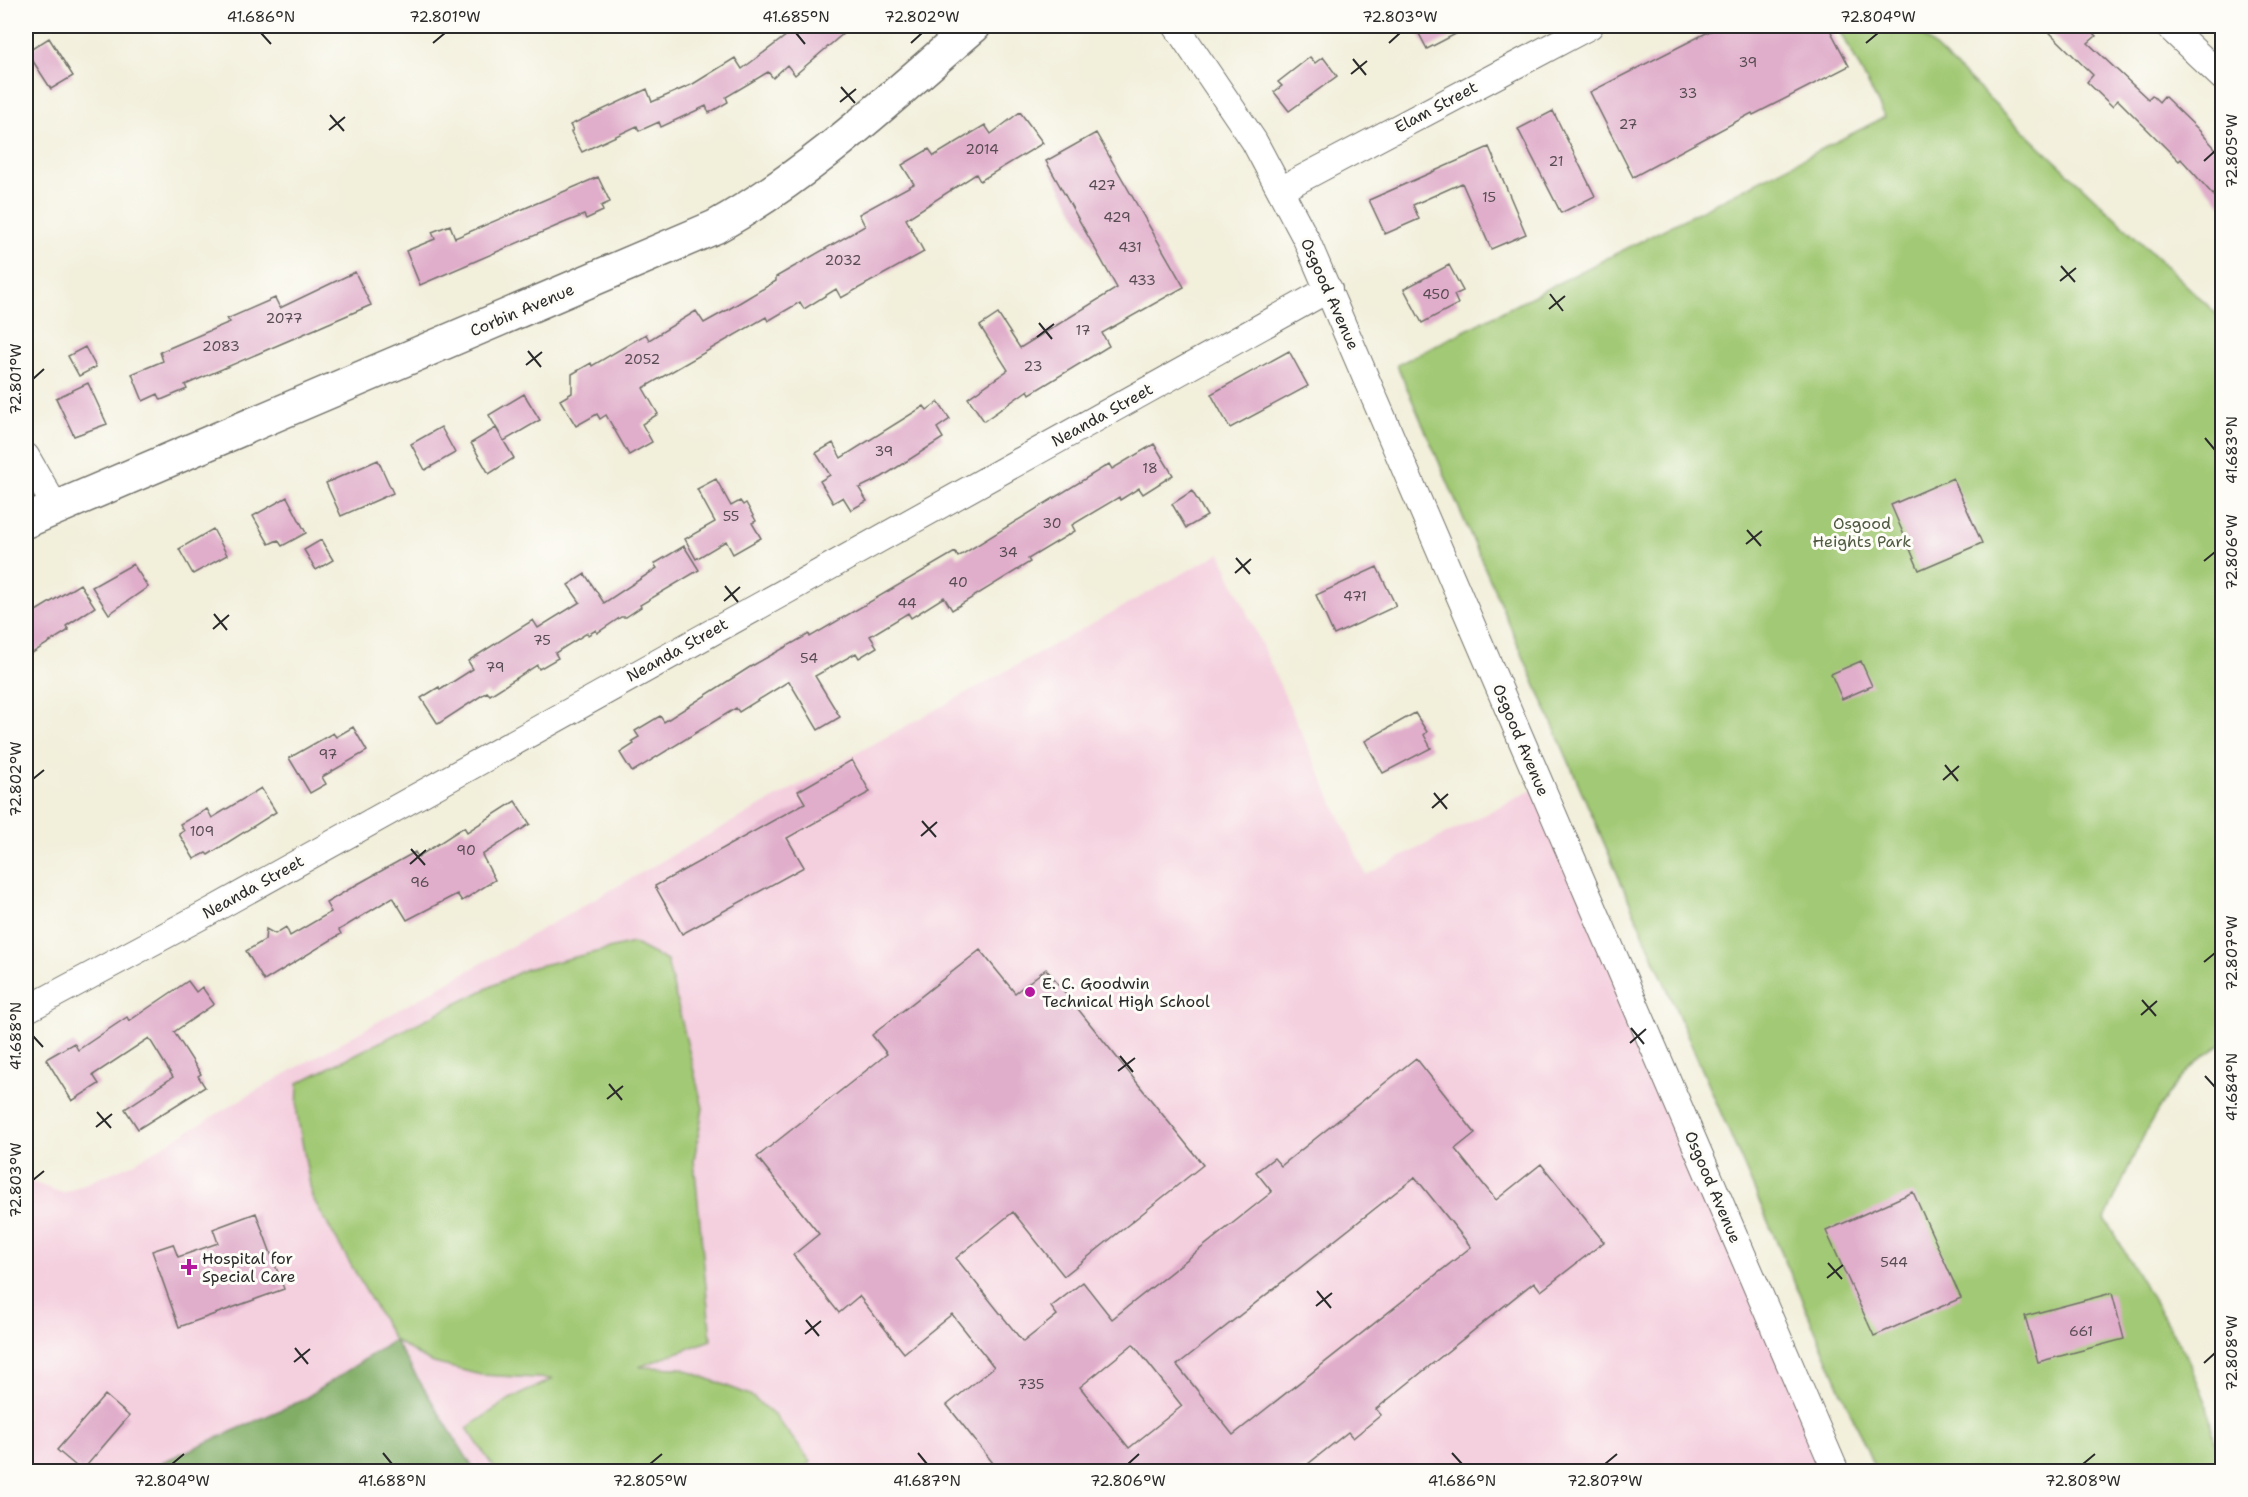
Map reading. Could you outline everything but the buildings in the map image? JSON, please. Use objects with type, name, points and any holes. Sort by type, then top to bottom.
[{"type":"main road","name":"Corbin Avenue","points":[[26,522],[715,227],[748,209],[810,166],[974,26]]},
{"type":"street","name":"Osgood Avenue","points":[[1176,26],[1254,141],[1282,189],[1329,289],[1836,1472]]},
{"type":"street","name":"Elam Street","points":[[1282,189],[1590,26]]},
{"type":"street","points":[[2168,26],[2223,77]]},
{"type":"street","name":"Neanda Street","points":[[26,1010],[211,911],[1329,289]]},
{"type":"street","points":[[26,456],[56,508]]},
{"type":"shaded area","name":"E. C. Goodwin Technical High School","points":[[1220,553],[1366,875],[1540,786],[1836,1471],[475,1471],[394,1341],[301,1401],[142,1471],[26,1471],[26,1180],[63,1193],[132,1164],[252,1093],[710,834]]},
{"type":"green space","name":"Osgood Heights Park","points":[[1838,26],[1913,26],[2222,319],[2222,1044],[2190,1068],[2161,1105],[2140,1142],[2105,1219],[2186,1355],[2206,1402],[2222,1471],[1876,1471],[1397,365],[1885,117]]},
{"type":"green space","points":[[633,943],[667,961],[703,1108],[694,1160],[711,1340],[639,1367],[680,1368],[750,1395],[776,1417],[811,1462],[802,1471],[496,1471],[467,1428],[510,1399],[553,1379],[481,1375],[430,1362],[394,1340],[312,1197],[297,1114],[298,1083],[526,969]]},
{"type":"green space","points":[[394,1340],[475,1471],[142,1471],[301,1401]]},
{"type":"place","name":"E. C. Goodwin Technical High School","points":[[1030,992]]},
{"type":"place","name":"Hospital for Special Care","points":[[189,1267]]}]
